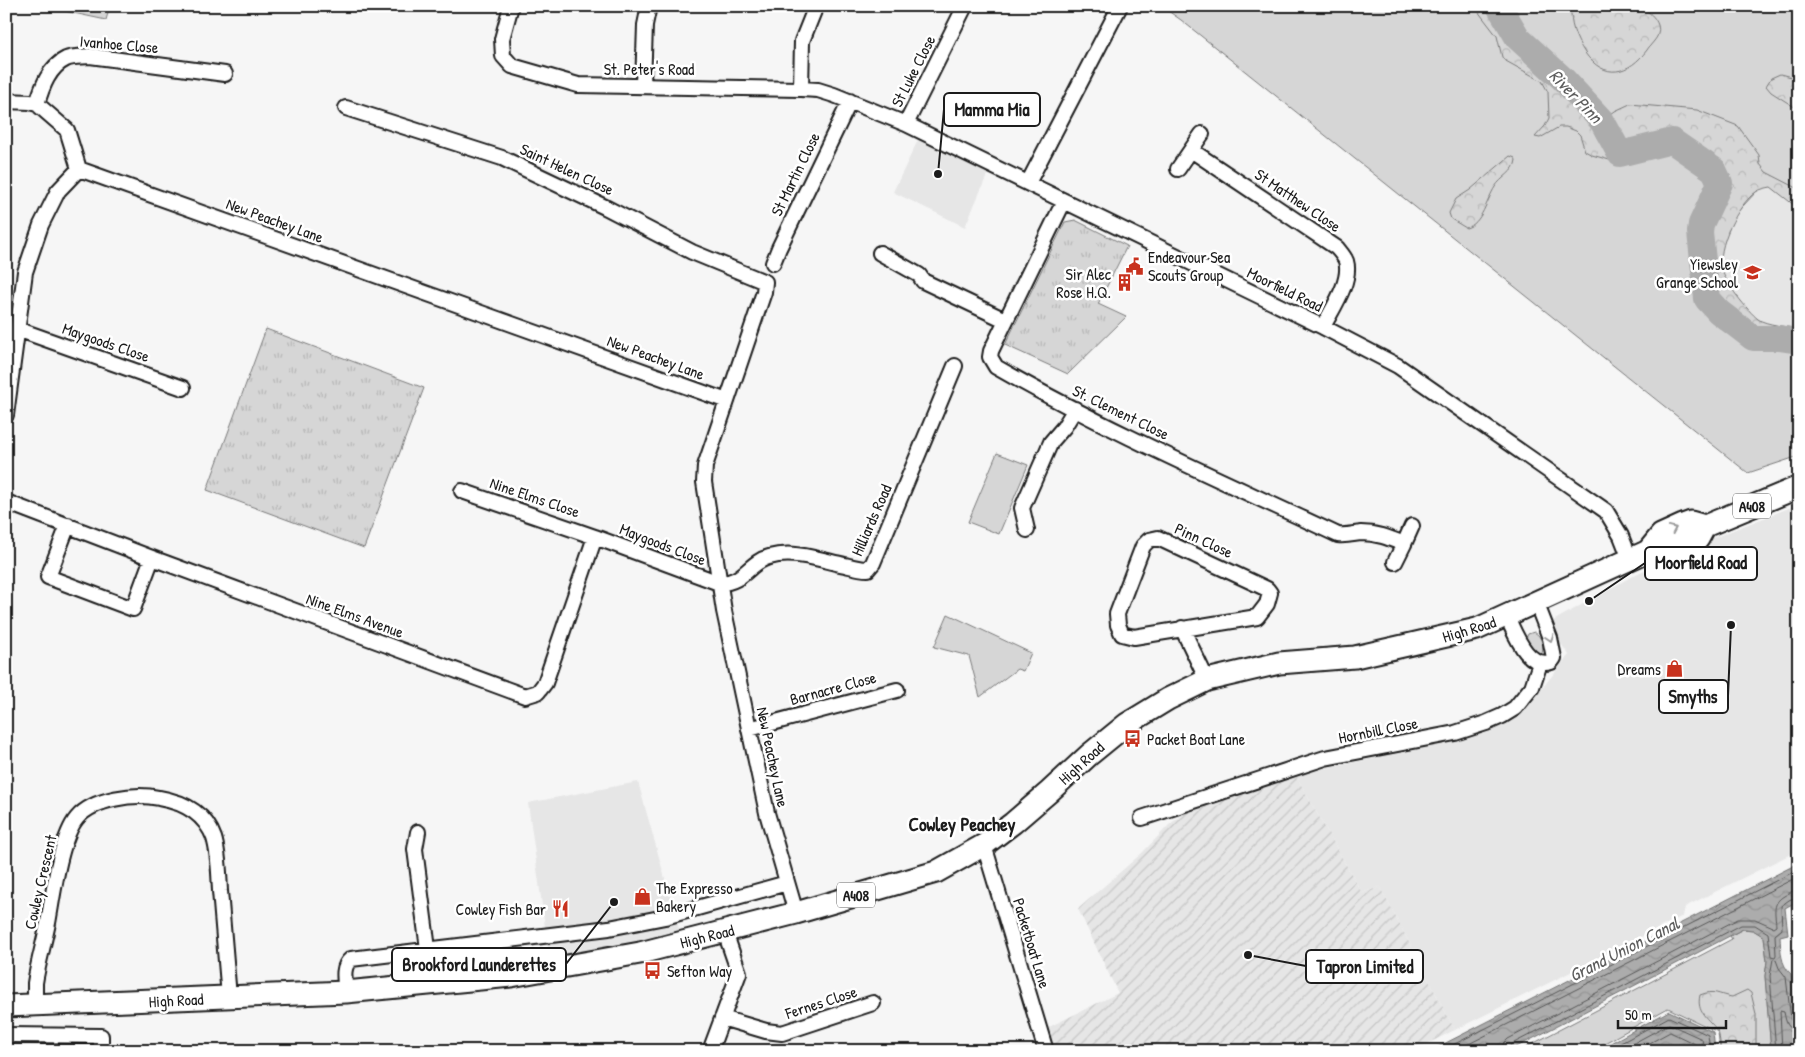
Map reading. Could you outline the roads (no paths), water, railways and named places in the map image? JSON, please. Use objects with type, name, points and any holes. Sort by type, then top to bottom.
[{"type":"main road","name":"A408","points":[[1639,555],[1661,535],[1683,525],[1691,522],[1705,526],[1799,487]]},
{"type":"main road","name":"High Road","points":[[6,1006],[346,992],[511,976],[640,953],[796,913],[936,872],[984,844],[1026,812],[1122,728],[1168,698],[1207,680],[1280,663],[1355,657],[1477,629],[1507,617],[1639,555]]},
{"type":"street","name":"St. Peter's Road","points":[[511,6],[502,39],[503,56],[512,66],[578,85],[801,89],[818,90],[850,101]]},
{"type":"street","points":[[643,85],[645,25],[649,6]]},
{"type":"street","points":[[801,89],[802,41],[816,6]]},
{"type":"street","name":"St Luke Close","points":[[906,124],[965,6]]},
{"type":"street","points":[[1028,183],[1120,6]]},
{"type":"street","name":"Ivanhoe Close","points":[[37,104],[44,83],[58,65],[68,58],[90,56],[225,74]]},
{"type":"street","points":[[6,101],[37,104],[67,130],[79,169],[58,191],[42,225],[25,272],[6,415]]},
{"type":"street","name":"Moorfield Road","points":[[850,101],[906,124],[1028,183],[1323,327],[1414,376],[1606,511],[1621,536],[1639,555]]},
{"type":"street","name":"St Martin Close","points":[[773,263],[850,101]]},
{"type":"street","name":"Saint Helen Close","points":[[346,108],[502,158],[605,207],[692,252],[765,282],[764,292],[727,401]]},
{"type":"street","points":[[1178,170],[1202,134]]},
{"type":"street","name":"St Matthew Close","points":[[1191,150],[1337,248],[1345,259],[1346,277],[1323,327]]},
{"type":"street","name":"New Peachey Lane","points":[[79,169],[727,401],[705,466],[704,482],[724,611],[767,813],[796,913]]},
{"type":"street","name":"St. Clement Close","points":[[1064,201],[990,354],[994,364],[1075,409],[1338,535],[1346,536],[1362,533],[1383,535],[1404,544]]},
{"type":"street","points":[[880,253],[919,275],[923,281],[1005,320]]},
{"type":"street","name":"Maygoods Close","points":[[17,329],[183,388]]},
{"type":"street","name":"Hilliards Road","points":[[720,583],[727,584],[735,581],[767,557],[782,555],[806,556],[863,569],[870,568],[955,366]]},
{"type":"street","points":[[1027,530],[1022,508],[1052,442],[1075,409]]},
{"type":"street","name":"Nine Elms Close","points":[[462,491],[595,537]]},
{"type":"street","name":"Nine Elms Avenue","points":[[6,502],[525,696],[538,692],[545,683],[595,537]]},
{"type":"street","points":[[68,526],[48,577],[133,609],[152,558]]},
{"type":"street","points":[[1395,562],[1412,526]]},
{"type":"street","name":"Maygoods Close","points":[[595,537],[720,583]]},
{"type":"street","name":"Pinn Close","points":[[1158,538],[1166,540],[1267,590],[1270,594],[1267,604],[1256,617],[1182,628],[1134,637],[1122,634],[1118,625],[1116,614],[1143,546],[1149,540],[1158,538]]},
{"type":"street","points":[[1507,617],[1532,659],[1546,664],[1551,662],[1554,654],[1536,602]]},
{"type":"street","points":[[1182,628],[1207,680]]},
{"type":"street","name":"Hornbill Close","points":[[1142,818],[1325,758],[1455,733],[1486,723],[1515,708],[1532,687],[1540,663]]},
{"type":"street","name":"Barnacre Close","points":[[750,729],[896,690]]},
{"type":"street","name":"Cowley Crescent","points":[[35,1006],[35,983],[62,855],[70,828],[86,810],[112,799],[130,796],[147,796],[178,802],[192,809],[202,818],[214,838],[218,864],[229,997]]},
{"type":"street","points":[[418,832],[415,849],[428,949]]},
{"type":"street","name":"Packetboat Lane","points":[[984,844],[1046,1051]]},
{"type":"street","name":"High Road","points":[[346,992],[344,969],[346,963],[351,959],[609,928],[656,919],[787,883]]},
{"type":"street","points":[[710,1051],[739,973],[725,932]]},
{"type":"street","name":"Fernes Close","points":[[722,1018],[766,1031],[782,1033],[873,1003]]},
{"type":"street","points":[[6,1035],[101,1036],[101,1051]]},
{"type":"water","points":[[1799,863],[1799,900],[1785,908],[1788,934],[1780,936],[1783,962],[1791,974],[1799,1051],[1771,1051],[1765,976],[1767,961],[1764,937],[1753,930],[1743,929],[1509,1051],[1430,1051]]},
{"type":"water","points":[[1669,1011],[1713,1032],[1715,1051],[1596,1051]]},
{"type":"waterway","name":"River Pinn","points":[[1499,6],[1518,38],[1563,79],[1602,121],[1620,154],[1672,141],[1714,170],[1720,183],[1701,224],[1700,232],[1707,299],[1719,312],[1753,338],[1779,338],[1799,341]]},
{"type":"place","name":"Mamma Mia","points":[[938,174]]},
{"type":"place","name":"Endeavour Sea Scouts Group","points":[[1134,266]]},
{"type":"place","name":"Yiewsley Grange School","points":[[1752,273]]},
{"type":"place","name":"Sir Alec Rose H.Q.","points":[[1125,283]]},
{"type":"place","name":"Moorfield Road","points":[[1589,601]]},
{"type":"place","name":"Smyths","points":[[1731,625]]},
{"type":"place","name":"Dreams","points":[[1675,669]]},
{"type":"place","name":"Packet Boat Lane","points":[[1133,739]]},
{"type":"place","name":"The Expresso Bakery","points":[[642,897]]},
{"type":"place","name":"Brookford Launderettes","points":[[614,902]]},
{"type":"place","name":"Cowley Fish Bar","points":[[560,909]]},
{"type":"place","name":"Tapron Limited","points":[[1248,955]]},
{"type":"place","name":"Sefton Way","points":[[653,971]]},
{"type":"district","name":"Cowley Peachey","points":[[962,824]]},
{"type":"water label","name":"Grand Union Canal","points":[[1624,949]]}]
